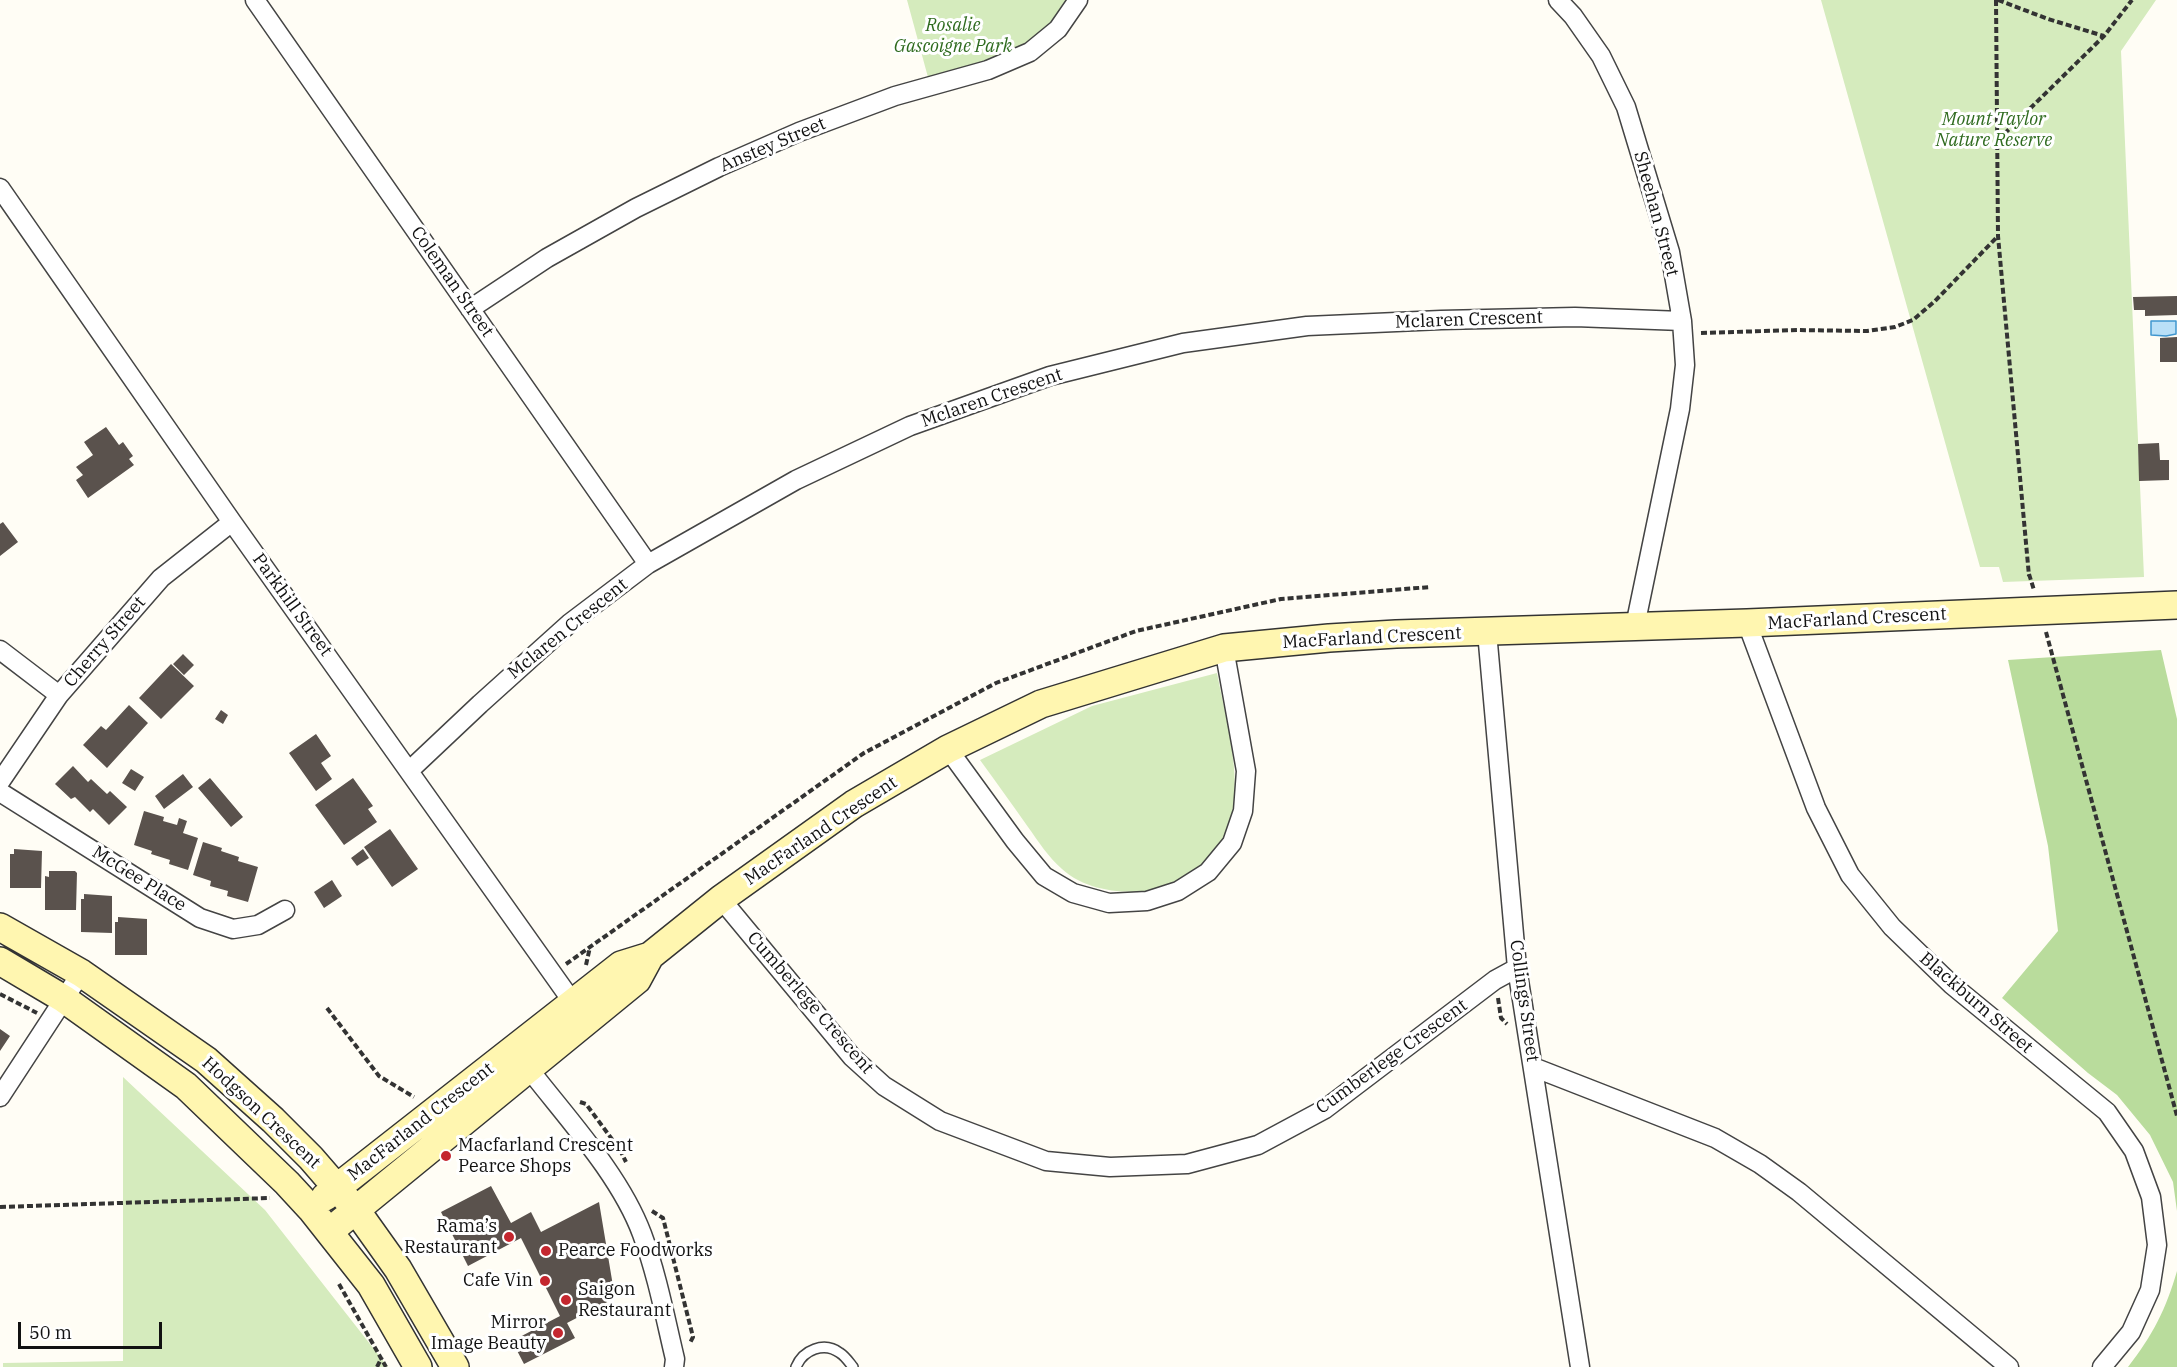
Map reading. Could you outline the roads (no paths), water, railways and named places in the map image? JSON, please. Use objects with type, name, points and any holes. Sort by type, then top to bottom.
[{"type":"street","name":"Coleman Street","points":[[255,0],[648,564]]},
{"type":"street","name":"Anstey Street","points":[[470,309],[547,258],[636,208],[719,167],[799,132],[884,100],[988,70],[1030,52],[1058,29],[1078,0]]},
{"type":"street","name":"Sheehan Street","points":[[1558,0],[1572,15],[1601,56],[1626,106],[1670,252],[1682,328],[1685,365],[1680,409],[1635,626]]},
{"type":"street","name":"Parkhill Street","points":[[0,188],[232,522],[580,1012]]},
{"type":"street","name":"Mclaren Crescent","points":[[410,770],[570,623],[648,564],[796,480],[910,426],[1050,376],[1183,344],[1307,326],[1429,320],[1575,317],[1682,328]]},
{"type":"street","name":"Cherry Street","points":[[0,782],[59,695],[161,578],[232,522]]},
{"type":"street","name":"MacFarland Crescent","points":[[311,1209],[338,1187],[521,1059],[580,1012],[637,980],[650,956],[721,899],[854,804],[948,749],[1041,704],[1224,648],[1329,638],[1747,624],[2177,605]]},
{"type":"street","name":"Blackburn Street","points":[[1747,624],[1816,808],[1850,874],[1892,927],[1952,985],[2107,1112],[2134,1151],[2151,1197],[2157,1245],[2150,1290],[2131,1332],[2102,1367]]},
{"type":"street","name":"Collings Street","points":[[1487,633],[1517,968],[1580,1367]]},
{"type":"street","points":[[948,749],[1015,841],[1044,876],[1073,893],[1109,903],[1146,901],[1178,891],[1208,872],[1232,843],[1243,811],[1246,771],[1224,648]]},
{"type":"street","points":[[0,650],[59,695]]},
{"type":"street","name":"McGee Place","points":[[0,792],[200,918],[233,929],[258,925],[285,910]]},
{"type":"street","name":"Cumberlege Crescent","points":[[721,899],[852,1057],[884,1086],[940,1121],[1046,1161],[1110,1167],[1187,1164],[1258,1145],[1325,1109],[1495,980],[1517,968]]},
{"type":"street","name":"Hodgson Crescent","points":[[0,927],[81,973],[206,1060],[273,1120],[338,1187],[356,1210],[398,1269],[455,1367]]},
{"type":"street","name":"Hodgson Crescent","points":[[0,961],[58,1009],[186,1086],[311,1209],[330,1231],[371,1285],[418,1367]]},
{"type":"street","points":[[0,1097],[81,973]]},
{"type":"street","name":"MacFarland Crescent","points":[[330,1231],[521,1059]]},
{"type":"street","points":[[521,1059],[614,1181],[641,1233],[657,1282],[675,1359],[674,1367]]},
{"type":"street","points":[[1533,1067],[1716,1138],[1760,1164],[1799,1192],[2009,1367]]},
{"type":"lane","points":[[796,1367],[800,1359],[808,1352],[821,1347],[840,1352],[853,1367]]},
{"type":"water","points":[[2151,321],[2176,321],[2176,334],[2151,335]]},
{"type":"place","name":"Macfarland Crescent Pearce Shops","points":[[446,1156]]},
{"type":"place","name":"Rama’s Restaurant","points":[[509,1237]]},
{"type":"place","name":"Pearce Foodworks","points":[[546,1251]]},
{"type":"place","name":"Cafe Vin","points":[[545,1281]]},
{"type":"place","name":"Saigon Restaurant","points":[[566,1300]]},
{"type":"place","name":"Mirror Image Beauty","points":[[558,1333]]},
{"type":"park label","name":"Rosalie Gascoigne Park","points":[[953,36]]},
{"type":"park label","name":"Mount Taylor Nature Reserve","points":[[1994,130]]}]
